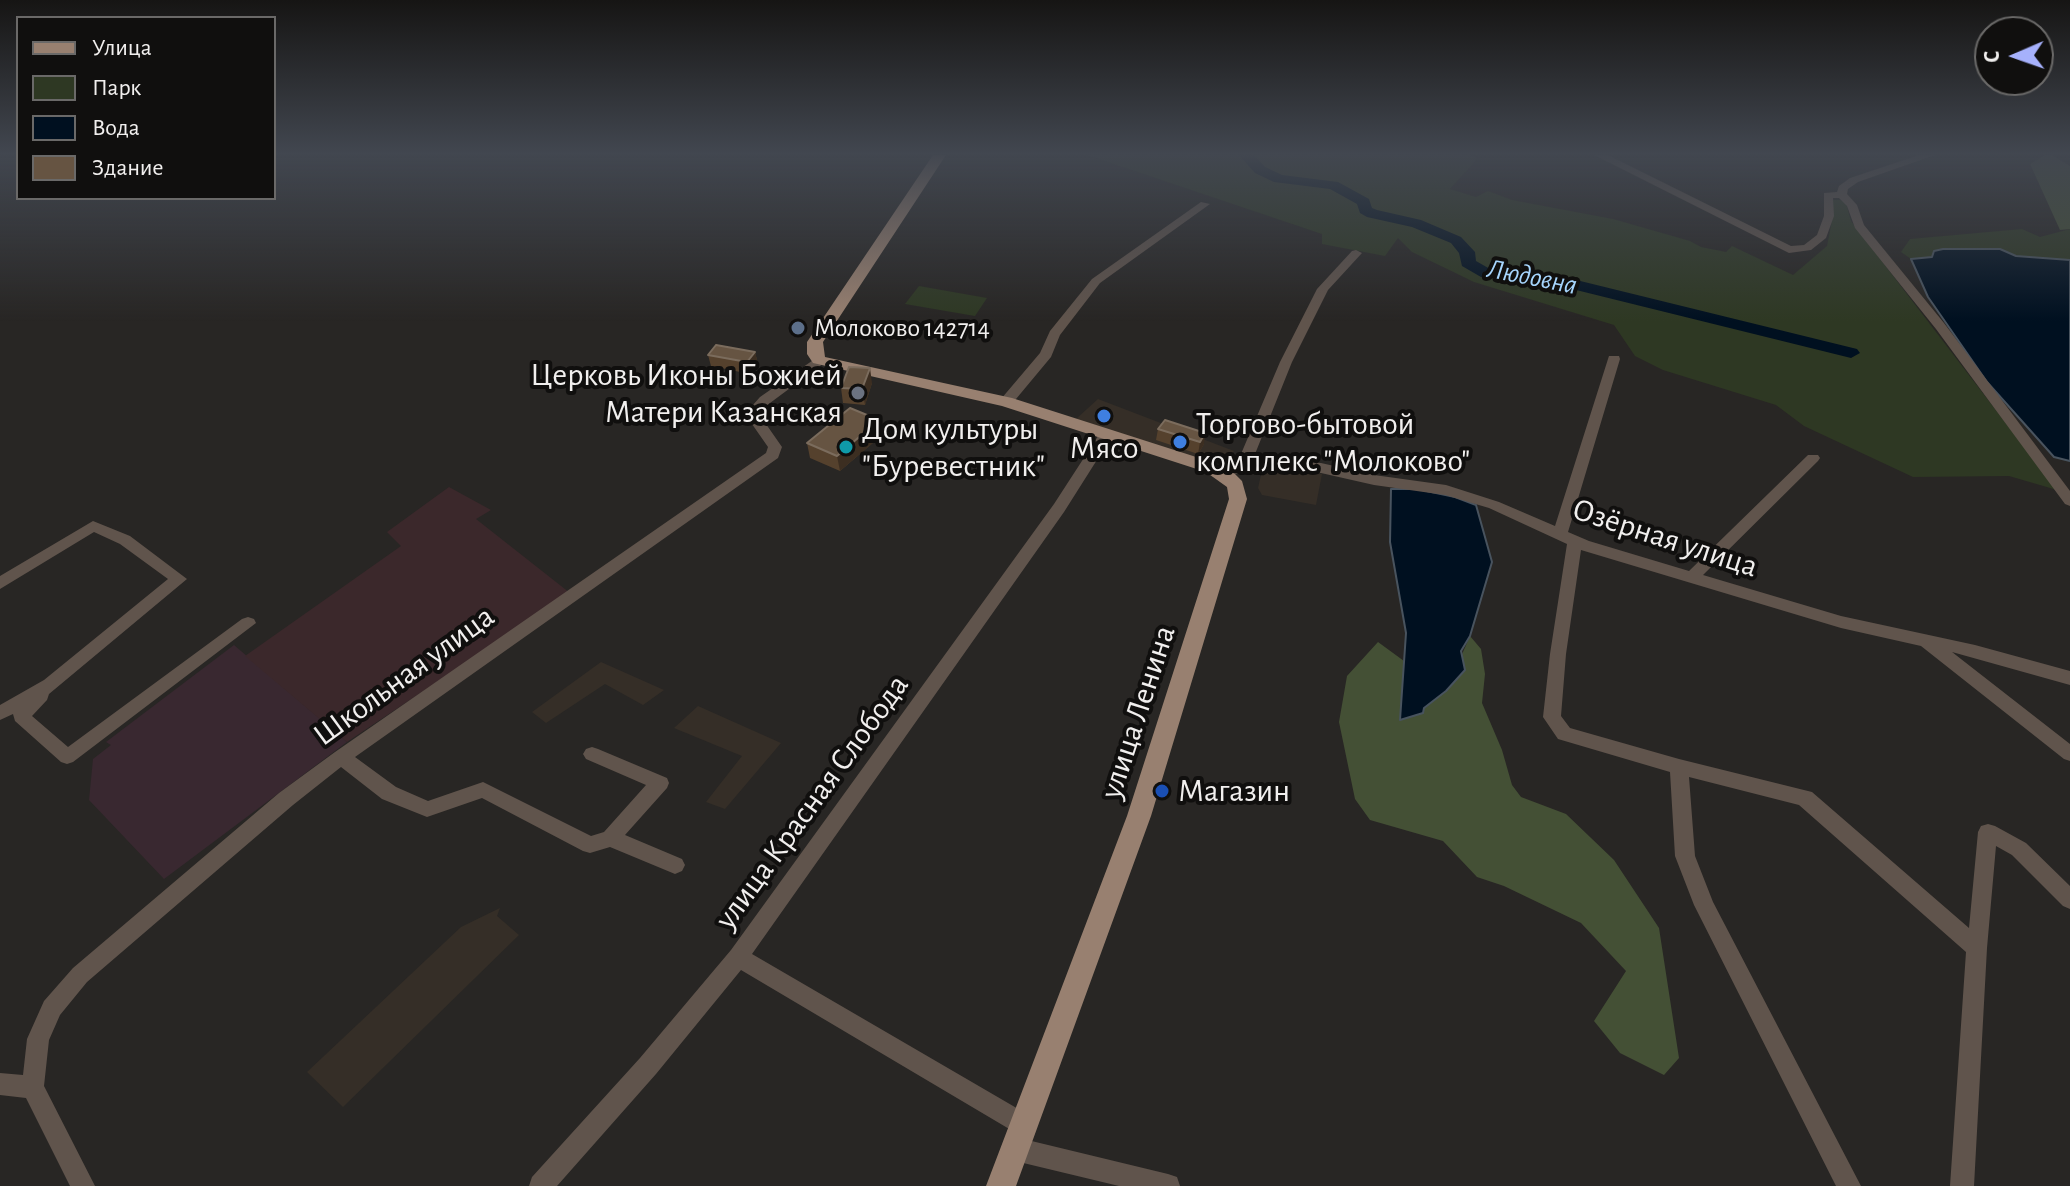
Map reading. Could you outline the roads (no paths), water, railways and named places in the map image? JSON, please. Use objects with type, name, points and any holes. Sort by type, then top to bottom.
[{"type":"main road","points":[[903,210],[815,342],[815,354],[819,360],[1006,402],[1234,469]]},
{"type":"main road","name":"улица Ленина","points":[[1001,1186],[1139,816],[1234,514],[1238,499],[1234,469]]},
{"type":"street","points":[[1006,402],[1046,354],[1054,334],[1096,281],[1196,210]]},
{"type":"street","points":[[1710,210],[1789,250],[1807,248],[1822,236],[1829,210]]},
{"type":"street","points":[[1854,210],[1859,226],[1940,326],[2070,501]]},
{"type":"street","points":[[1234,469],[1323,289],[1356,253]]},
{"type":"street","points":[[1614,359],[1568,538],[1552,717],[1564,734],[1805,798],[1977,948]]},
{"type":"street","name":"Школьная улица","points":[[33,1087],[38,1039],[52,1008],[80,975],[286,799],[341,757],[773,455],[775,447],[752,414],[765,400],[819,360]]},
{"type":"street","name":"улица Красная Слобода","points":[[541,1186],[648,1066],[738,957],[1059,508],[1107,433]]},
{"type":"street","points":[[1692,577],[1813,458]]},
{"type":"street","name":"Озёрная улица","points":[[1234,469],[1270,463],[1321,468],[1374,480],[1446,490],[1494,505],[1568,538],[1841,622],[2070,678]]},
{"type":"street","points":[[0,583],[93,526],[125,540],[179,579],[50,685],[21,716],[67,757],[248,623]]},
{"type":"street","points":[[1924,640],[2070,754]]},
{"type":"street","points":[[0,713],[50,685]]},
{"type":"street","points":[[341,757],[389,793],[427,809],[483,790],[590,845],[611,838],[660,783],[592,754]]},
{"type":"street","points":[[1679,767],[1685,856],[1704,905],[1849,1186]]},
{"type":"street","points":[[1962,1186],[1977,948],[1988,832],[2019,849],[2070,900]]},
{"type":"street","points":[[611,838],[675,865]]},
{"type":"street","points":[[738,957],[1024,1125]]},
{"type":"street","points":[[0,1084],[33,1087],[83,1186]]},
{"type":"street","points":[[1015,1149],[1168,1186]]},
{"type":"water","points":[[2000,249],[2016,256],[2070,260],[2070,461],[2054,457],[1987,382],[1928,297],[1911,259],[1932,257],[1934,251]]},
{"type":"water","points":[[1391,489],[1417,489],[1476,505],[1492,562],[1470,636],[1461,651],[1465,670],[1446,691],[1424,708],[1423,713],[1400,720],[1406,633],[1390,542]]},
{"type":"waterway","name":"Людовна","points":[[1366,210],[1416,223],[1456,240],[1467,252],[1468,263],[1487,274],[1524,275],[1564,282],[1851,353]]},
{"type":"place","name":"Молоково 142714","points":[[798,328]]},
{"type":"place","name":"Церковь Иконы Божией Матери Казанская","points":[[858,393]]},
{"type":"place","name":"Мясо","points":[[1104,416]]},
{"type":"place","name":"Торгово-бытовой комплекс \"Молоково\"","points":[[1180,442]]},
{"type":"place","name":"Дом культуры \"Буревестник\"","points":[[846,447]]},
{"type":"place","name":"Магазин","points":[[1162,791]]}]
